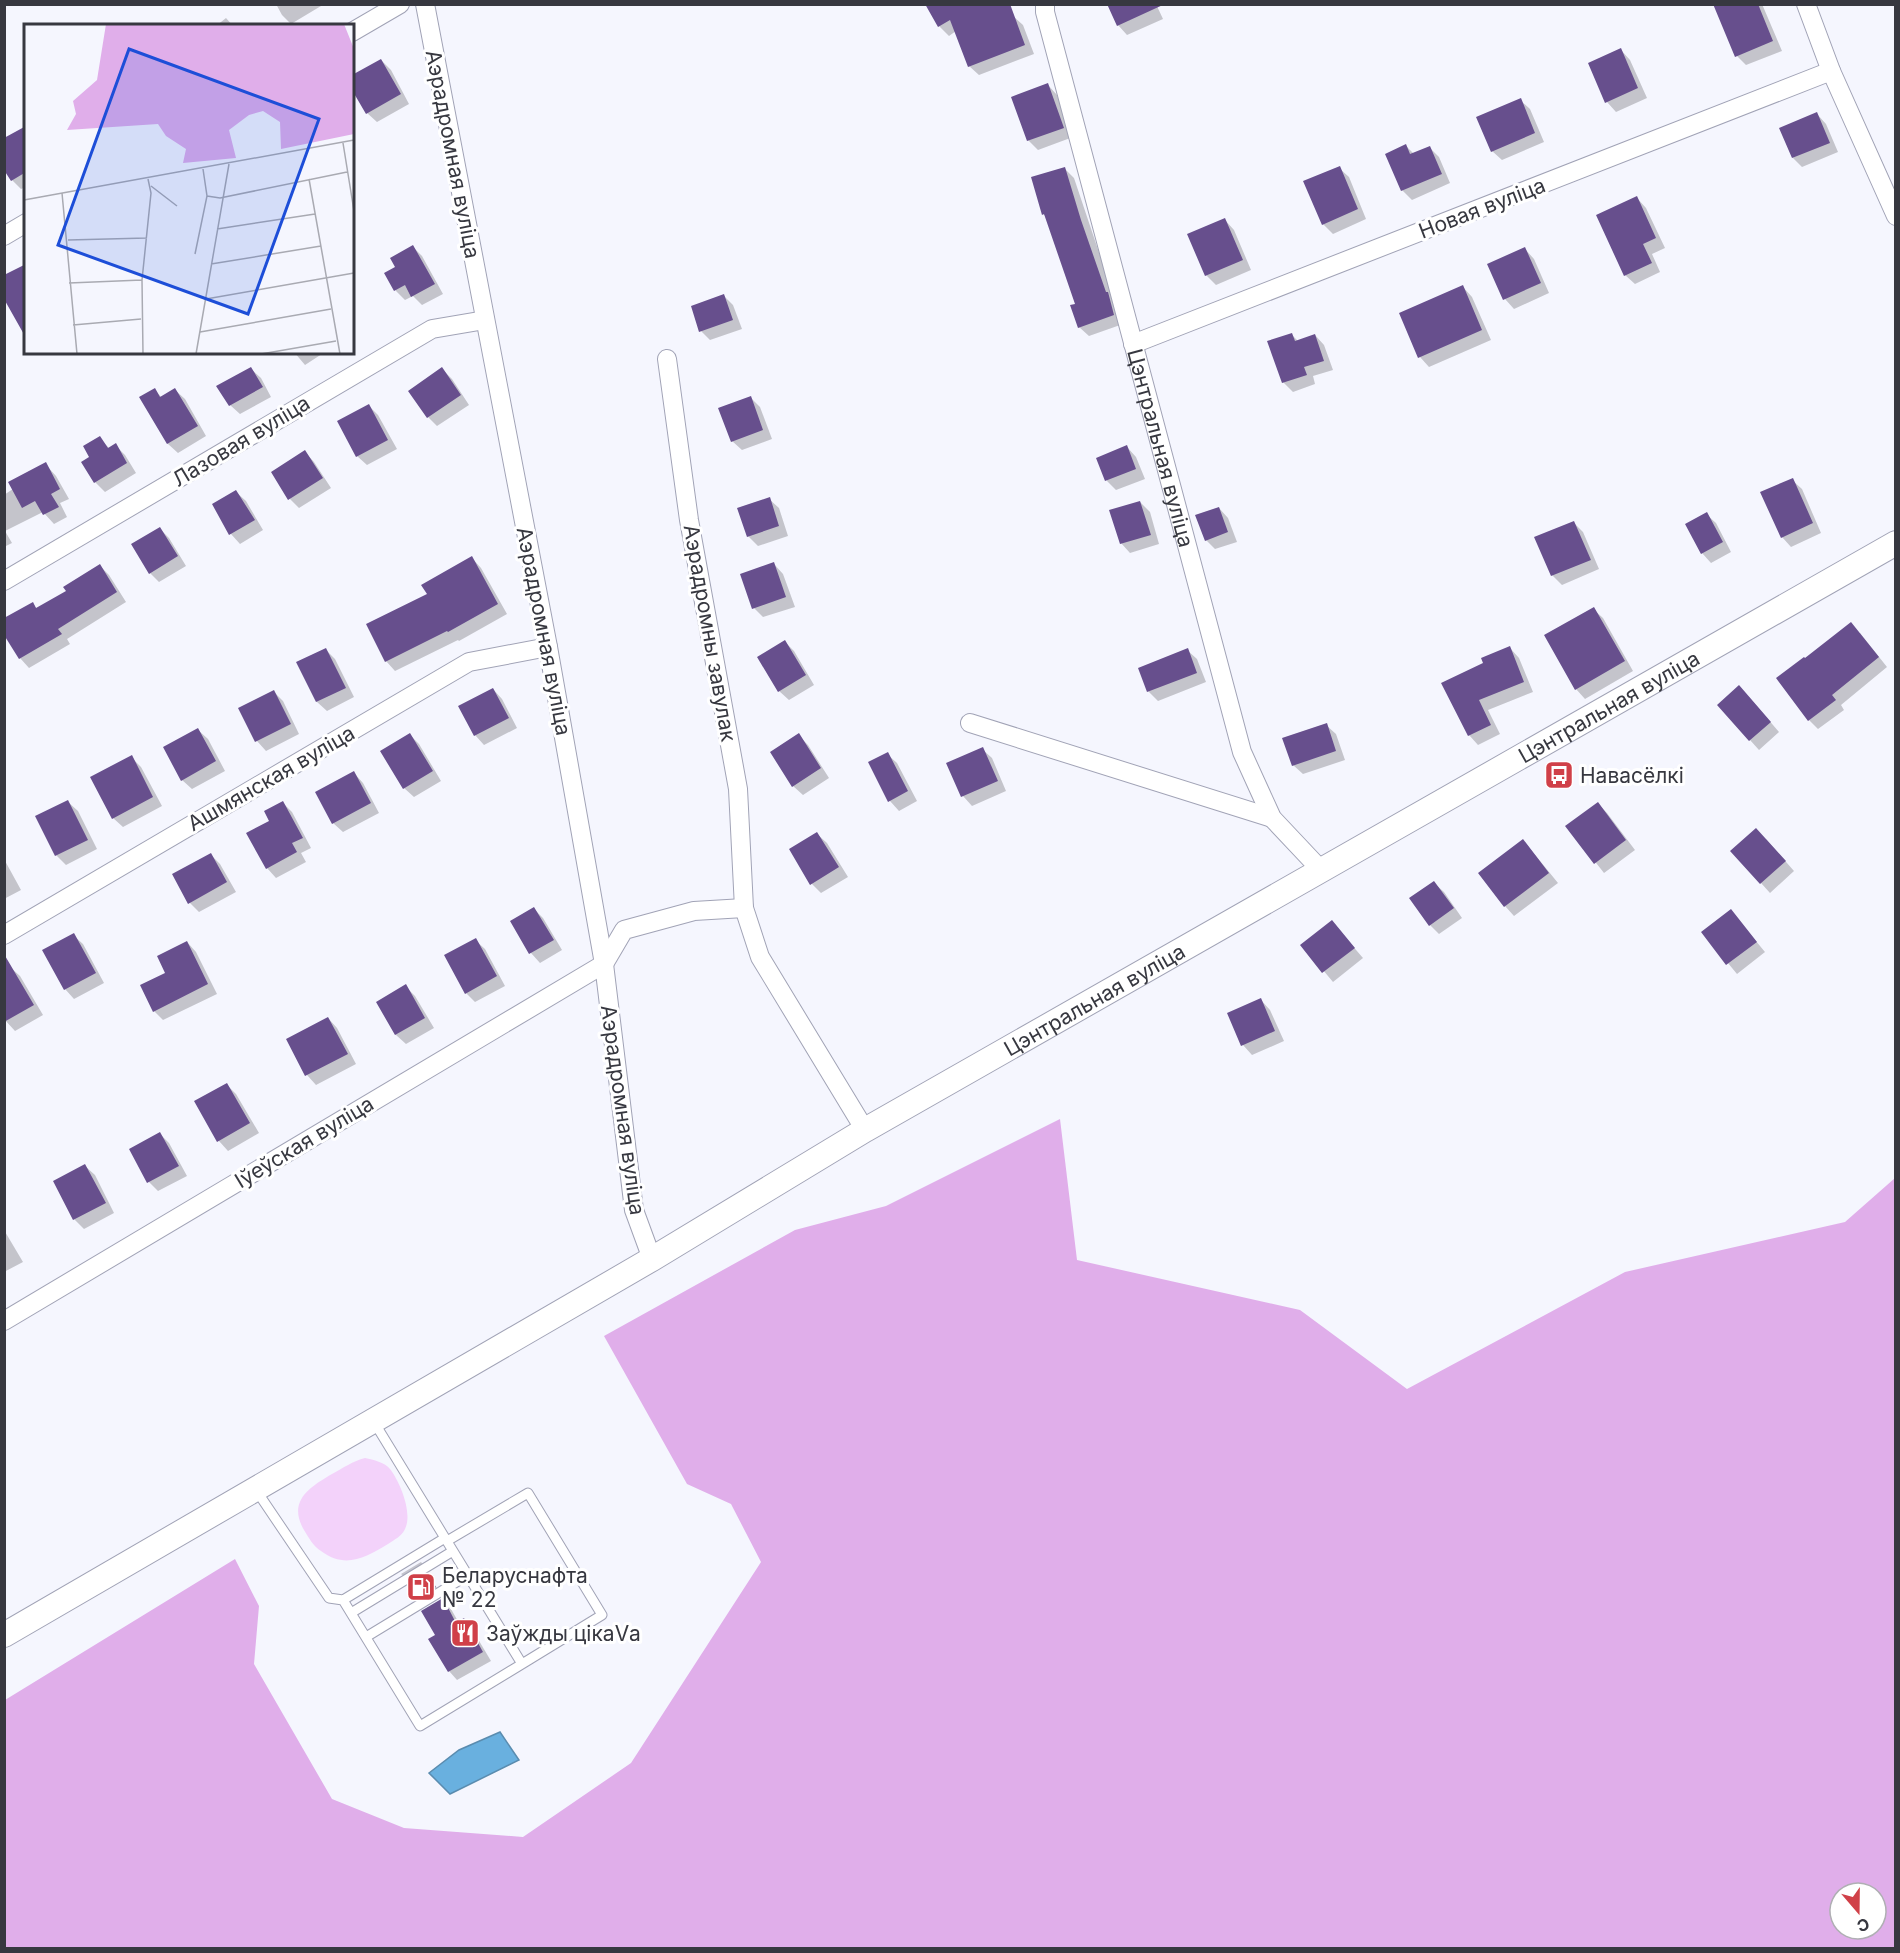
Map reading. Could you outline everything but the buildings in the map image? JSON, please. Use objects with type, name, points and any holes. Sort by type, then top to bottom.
[{"type":"main road","name":"Цэнтральная вуліца","points":[[4,1635],[652,1259],[865,1130],[1896,543]]},
{"type":"street","points":[[354,31],[400,4]]},
{"type":"street","name":"Аэрадромная вуліца","points":[[425,4],[548,647],[604,964],[634,1210],[652,1259]]},
{"type":"street","name":"Цэнтральная вуліца","points":[[1045,4],[1045,12],[1242,752],[1272,818],[1321,870]]},
{"type":"street","points":[[1806,4],[1831,71],[1896,216]]},
{"type":"street","name":"Новая вуліца","points":[[1133,344],[1831,71]]},
{"type":"street","points":[[4,236],[24,224]]},
{"type":"street","name":"Лазовая вуліца","points":[[4,581],[432,329],[485,320]]},
{"type":"street","name":"Аэрадромны завулак","points":[[667,359],[689,520],[738,789],[744,908],[760,957],[865,1130]]},
{"type":"street","name":"Ашмянская вуліца","points":[[4,935],[468,662],[548,647]]},
{"type":"street","points":[[970,723],[1272,818]]},
{"type":"street","points":[[604,964],[624,930],[694,911],[744,908]]},
{"type":"street","name":"Іўеўская вуліца","points":[[4,1321],[604,964]]},
{"type":"lane","points":[[374,1421],[522,1664]]},
{"type":"lane","points":[[256,1490],[329,1598],[343,1600],[528,1492],[602,1615],[420,1726],[343,1600]]},
{"type":"lane","points":[[351,1613],[453,1551]]},
{"type":"lane","points":[[366,1637],[468,1575]]},
{"type":"shaded area","points":[[1060,1119],[1077,1260],[1300,1310],[1407,1389],[1625,1272],[1845,1222],[1895,1178],[1895,1948],[5,1948],[5,1700],[235,1559],[259,1606],[254,1664],[332,1799],[404,1828],[523,1837],[631,1763],[761,1562],[731,1504],[687,1484],[604,1336],[795,1230],[886,1206]]},
{"type":"shaded area","points":[[365,1458],[385,1465],[394,1475],[404,1498],[407,1522],[400,1536],[380,1549],[355,1559],[338,1559],[321,1551],[311,1542],[299,1520],[300,1503],[303,1496],[316,1484]]},
{"type":"water","points":[[500,1732],[519,1760],[450,1794],[429,1773],[459,1750]]},
{"type":"place","name":"Навасёлкі","points":[[1559,775]]},
{"type":"place","name":"Беларуснафта № 22","points":[[421,1587]]},
{"type":"place","name":"Заўжды цікаVа","points":[[465,1633]]}]
